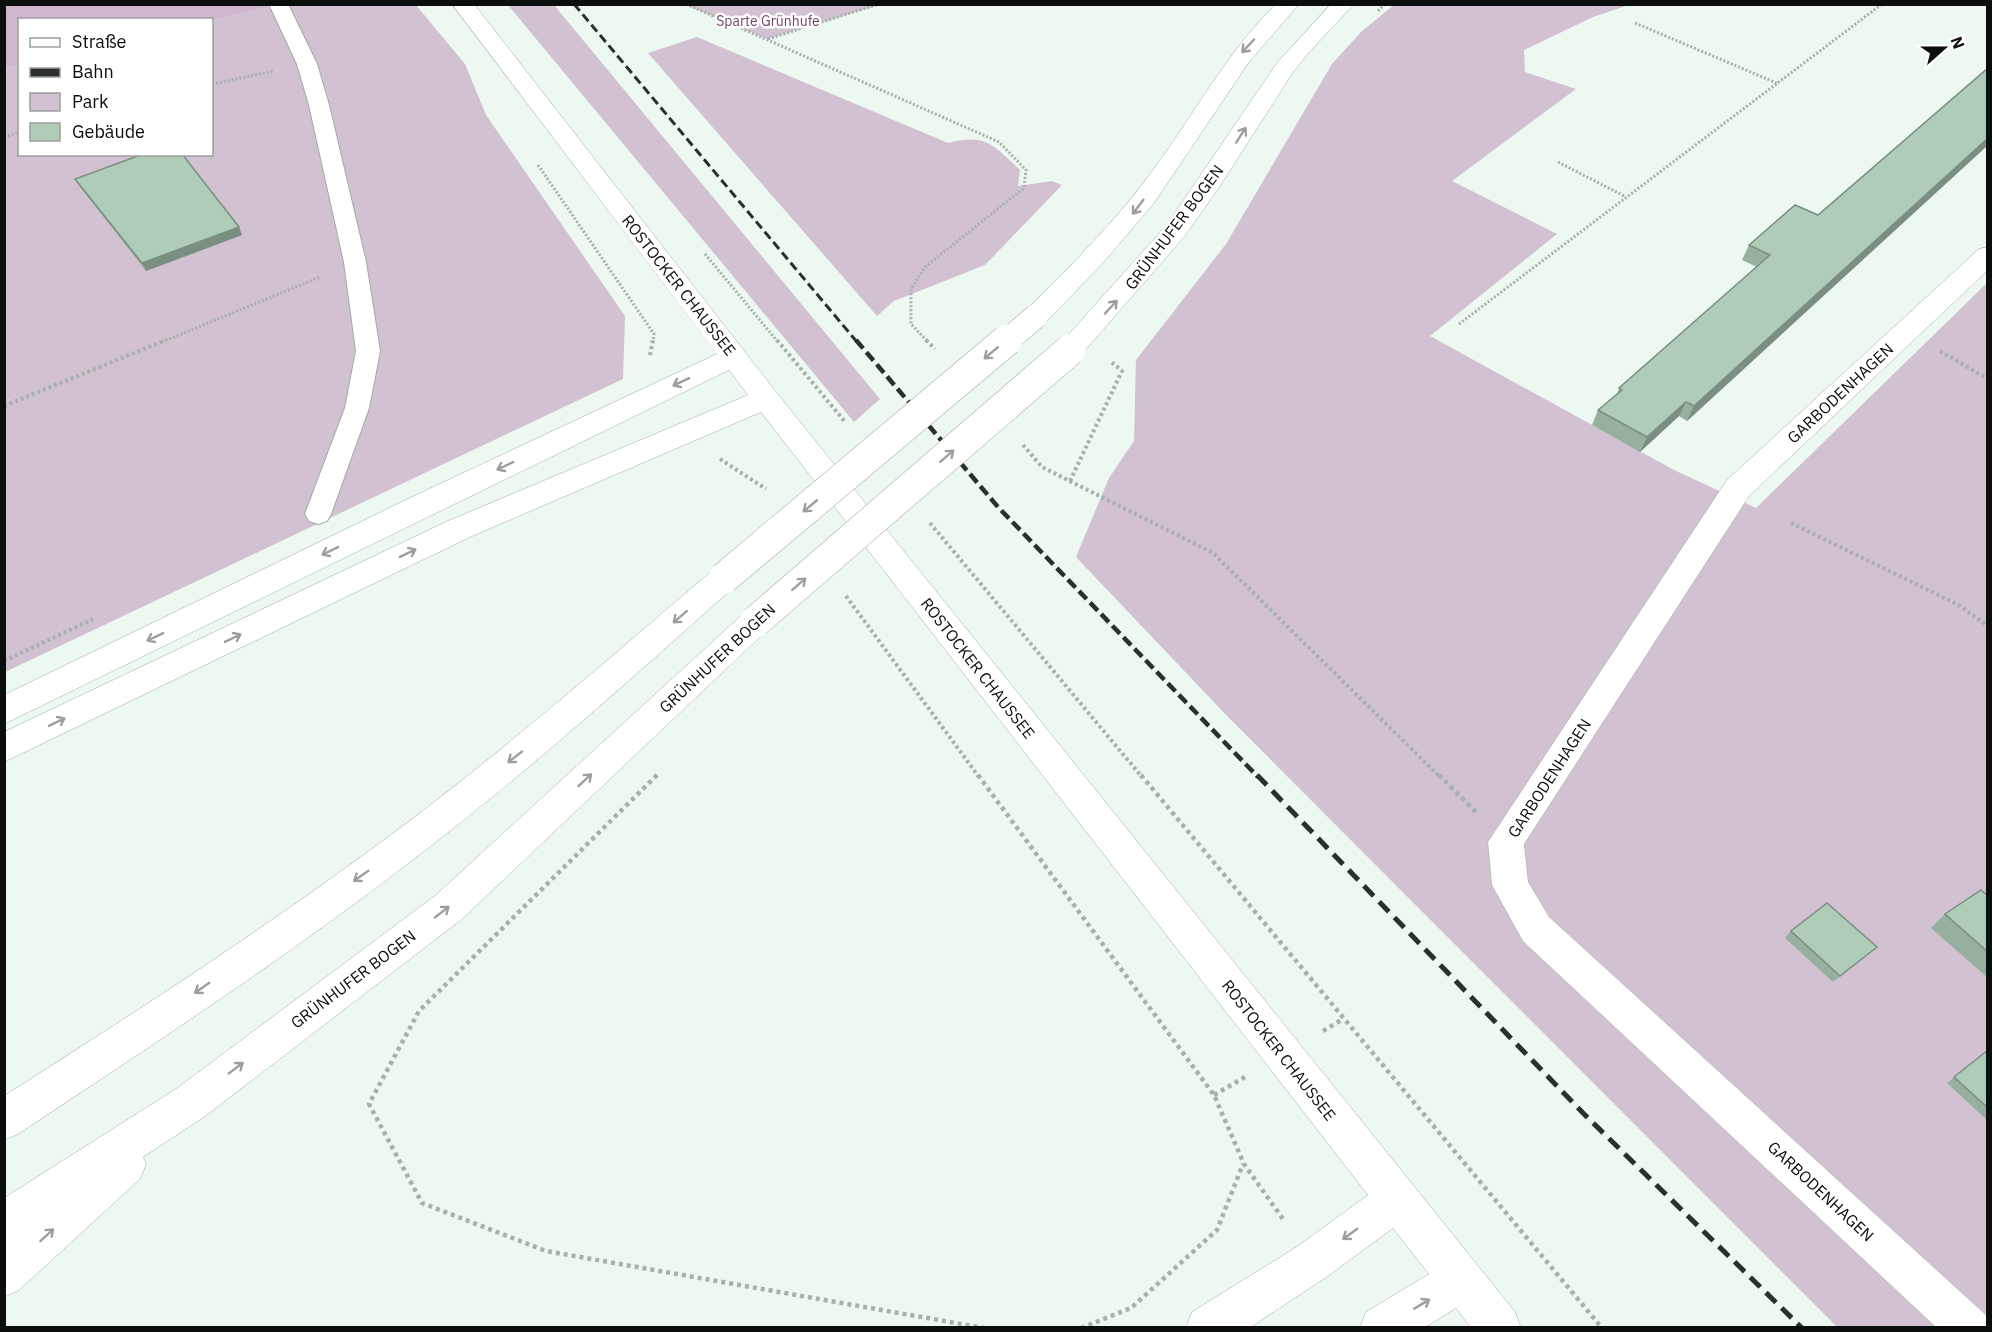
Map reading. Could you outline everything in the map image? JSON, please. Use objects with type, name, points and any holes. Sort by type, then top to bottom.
[{"type":"main road","name":"ROSTOCKER CHAUSSEE","points":[[462,4],[766,399],[1499,1328]]},
{"type":"main road","points":[[4,1120],[157,1020],[396,852],[570,713],[724,578],[1036,316],[1096,257],[1134,213],[1177,154],[1240,55],[1289,4]]},
{"type":"main road","name":"GRÜNHUFER BOGEN","points":[[4,1223],[190,1103],[449,907],[755,622],[1070,350],[1138,278],[1205,191],[1287,63],[1322,23],[1344,4]]},
{"type":"main road","name":"GARBODENHAGEN","points":[[1970,1328],[1536,929],[1510,885],[1506,842],[1738,488],[1988,255]]},
{"type":"main road","points":[[4,711],[734,357]]},
{"type":"main road","points":[[4,748],[459,529],[766,399]]},
{"type":"main road","points":[[4,1096],[157,1020]]},
{"type":"main road","points":[[4,1275],[190,1103]]},
{"type":"main road","points":[[1208,1328],[1313,1261],[1397,1199]]},
{"type":"main road","points":[[1382,1328],[1461,1280]]},
{"type":"lane","points":[[278,4],[307,64],[319,105],[355,262],[368,351],[357,408],[318,514]]},
{"type":"path","points":[[767,39],[879,4]]},
{"type":"path","points":[[1459,324],[1882,4]]},
{"type":"path","points":[[1635,23],[1779,84]]},
{"type":"path","points":[[213,84],[307,64]]},
{"type":"path","points":[[531,156],[654,334],[649,365],[666,389]]},
{"type":"path","points":[[1557,162],[1626,198]]},
{"type":"path","points":[[4,406],[355,262]]},
{"type":"path","points":[[1905,332],[1988,379]]},
{"type":"path","points":[[1070,481],[1122,371],[1105,357]]},
{"type":"path","points":[[697,427],[719,459],[769,491]]},
{"type":"path","points":[[1791,523],[1957,604],[1988,626]]},
{"type":"path","points":[[840,587],[1214,1095],[1244,1164],[1313,1261]]},
{"type":"path","points":[[661,770],[419,1011],[369,1104],[422,1203],[546,1251],[984,1328]]},
{"type":"path","points":[[1343,1019],[1602,1328]]},
{"type":"path","points":[[1081,1328],[1131,1308],[1217,1230],[1244,1164]]},
{"type":"green space","points":[[280,5],[416,5],[465,64],[486,115],[625,316],[623,379],[5,672],[5,68],[18,65],[18,156],[213,156],[213,20]]},
{"type":"green space","points":[[508,5],[554,5],[880,399],[854,422]]},
{"type":"green space","name":"Sparte Grünhufe","points":[[686,5],[879,5],[767,39]]},
{"type":"green space","points":[[1394,5],[1629,5],[1593,17],[1524,50],[1525,72],[1576,89],[1452,181],[1557,234],[1430,336],[1674,470],[1756,508],[1987,283],[1987,1327],[1837,1327],[1229,718],[1076,557],[1109,478],[1134,441],[1136,360],[1226,244],[1332,64],[1361,32]]},
{"type":"green space","points":[[697,37],[948,143],[972,140],[988,144],[996,148],[1020,170],[1018,186],[1052,181],[1062,185],[985,265],[894,301],[877,316],[648,53]]},
{"type":"shaded area","points":[[4,5],[280,5],[213,20],[18,18],[18,65],[5,68]]},
{"type":"building","points":[[1988,68],[1988,138],[1694,406],[1686,402],[1647,437],[1598,410],[1622,390],[1619,388],[1770,255],[1749,245],[1795,205],[1818,215]]},
{"type":"building","points":[[138,156],[184,156],[239,227],[142,263],[75,179]]},
{"type":"building","points":[[1981,890],[1988,896],[1988,952],[1945,914]]},
{"type":"building","points":[[1827,903],[1877,947],[1840,976],[1791,931]]},
{"type":"building","points":[[1988,1050],[1988,1108],[1954,1077]]},
{"type":"railway","points":[[574,4],[857,342]]},
{"type":"railway","points":[[856,340],[998,507],[1258,777]]},
{"type":"railway","points":[[1257,775],[1584,1114],[1802,1328]]}]
